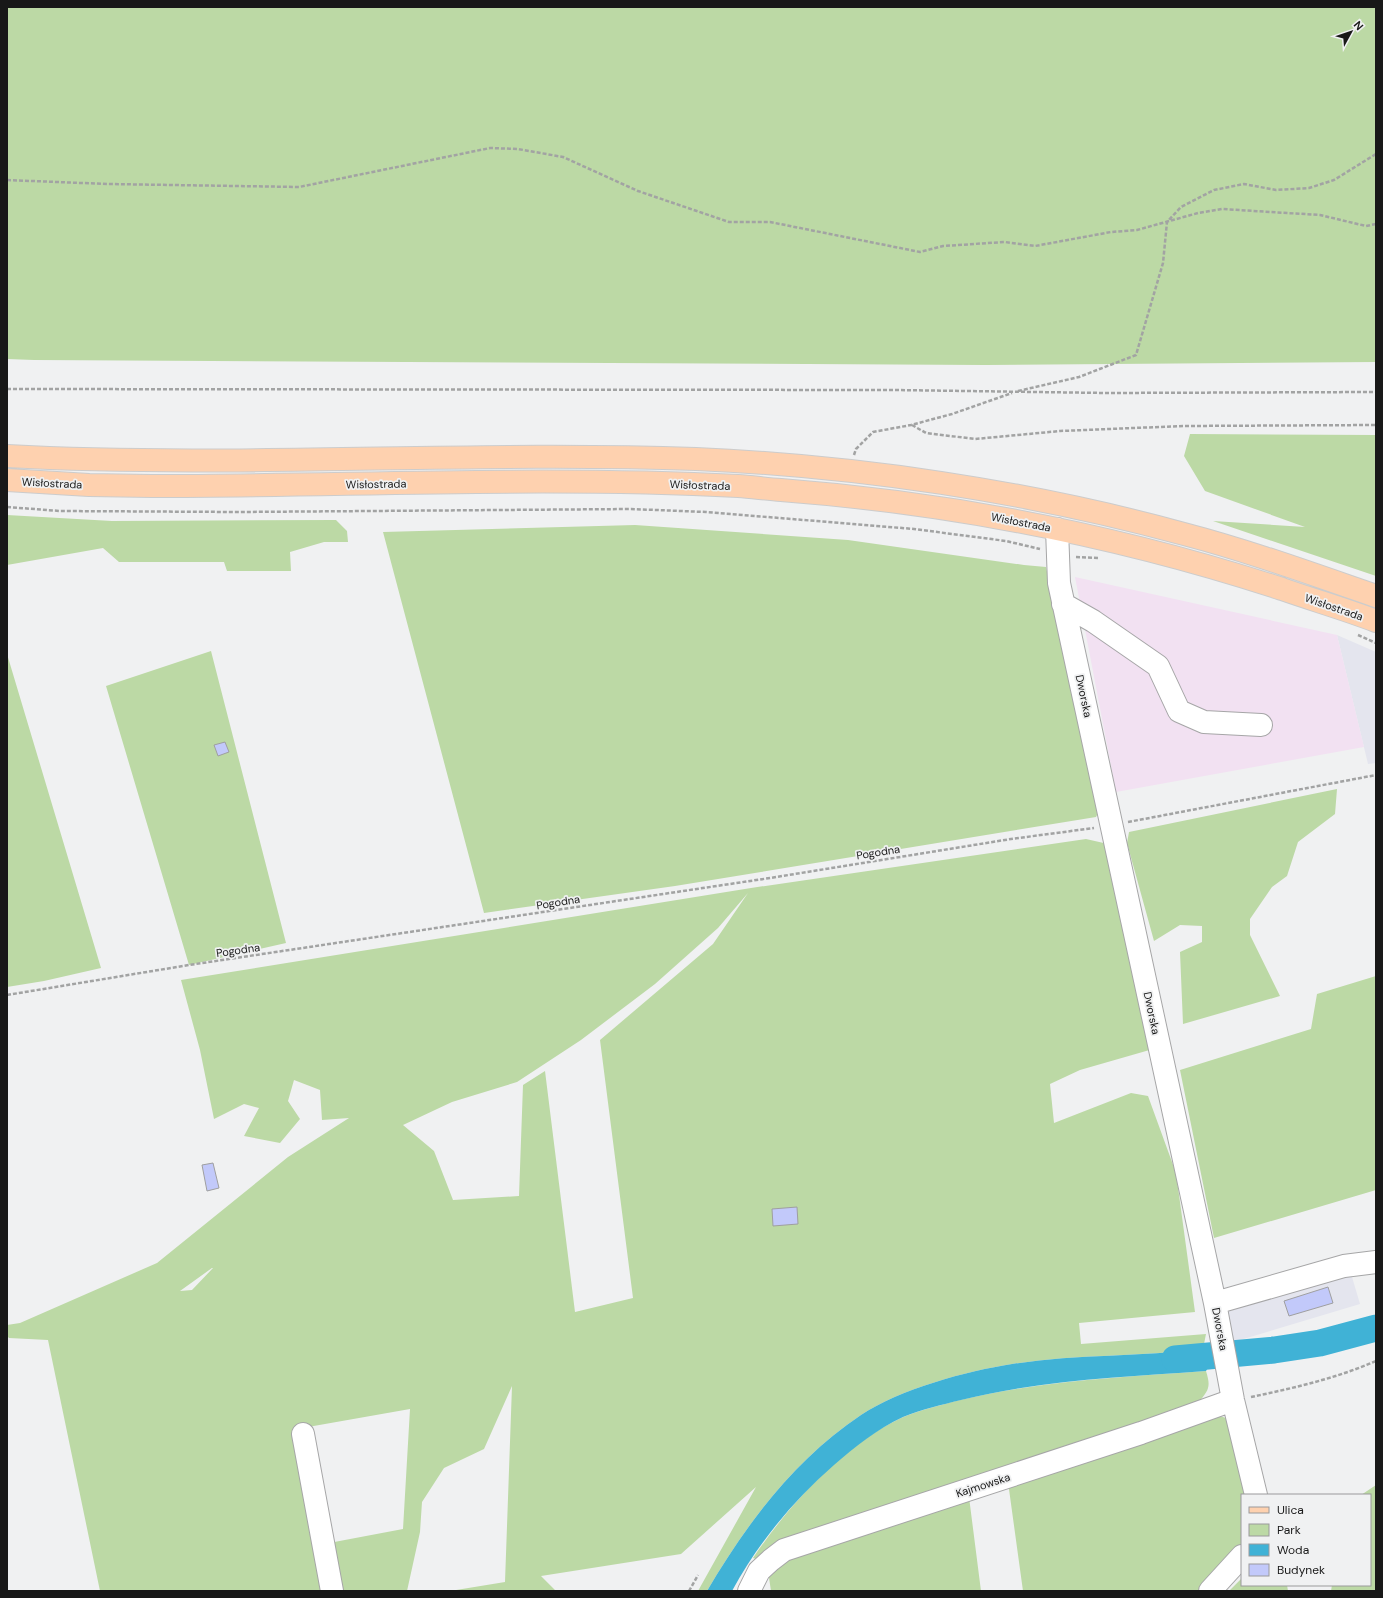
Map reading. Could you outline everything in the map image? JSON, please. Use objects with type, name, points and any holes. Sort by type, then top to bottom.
[{"type":"main road","points":[[7,456],[70,459],[189,461],[594,457],[698,460],[851,471],[971,488],[1093,511],[1185,534],[1280,562],[1376,596]]},
{"type":"main road","name":"Wisłostrada","points":[[7,480],[89,485],[152,486],[577,482],[740,486],[835,494],[900,502],[1057,529],[1198,564],[1252,580],[1376,621]]},
{"type":"main road","points":[[1057,529],[1060,505]]},
{"type":"street","name":"Dworska","points":[[1057,529],[1059,583],[1063,604],[1224,1344],[1233,1400],[1256,1494]]},
{"type":"street","points":[[1063,604],[1093,621],[1158,666],[1179,711],[1204,722],[1260,725]]},
{"type":"street","points":[[1215,1303],[1344,1266],[1376,1262]]},
{"type":"street","name":"Kajmowska","points":[[749,1591],[759,1571],[784,1550],[1141,1433],[1233,1400]]},
{"type":"street","points":[[303,1434],[332,1591]]},
{"type":"street","points":[[1210,1591],[1241,1557]]},
{"type":"path","points":[[7,180],[115,184],[299,187],[490,148],[518,149],[563,157],[638,191],[729,222],[770,222],[920,252],[943,246],[1005,242],[1035,246],[1111,232],[1137,230],[1198,212],[1222,209],[1320,215],[1366,226],[1376,224]]},
{"type":"path","points":[[851,471],[856,449],[873,432],[912,425],[952,414],[1014,392],[1079,377],[1136,355],[1163,263],[1167,222],[1181,207],[1214,190],[1244,184],[1276,190],[1309,188],[1334,180],[1376,154]]},
{"type":"path","points":[[7,388],[1376,392]]},
{"type":"path","points":[[912,425],[926,433],[975,439],[1060,431],[1183,426],[1376,425]]},
{"type":"path","points":[[7,506],[60,511],[239,512],[631,509],[706,512],[914,529],[1006,541],[1075,557],[1103,558]]},
{"type":"path","points":[[1354,634],[1376,643]]},
{"type":"path","name":"Pogodna","points":[[7,995],[188,965],[380,937],[1011,839],[1112,825],[1376,775]]},
{"type":"path","points":[[1233,1400],[1314,1382],[1358,1368],[1376,1360]]},
{"type":"path","points":[[689,1591],[698,1575]]},
{"type":"shaded area","points":[[1075,577],[1337,635],[1364,747],[1116,792]]},
{"type":"shaded area","points":[[1337,635],[1376,652],[1376,763],[1368,764]]},
{"type":"shaded area","points":[[1347,1260],[1360,1304],[1230,1343],[1220,1297]]},
{"type":"green space","points":[[7,7],[1376,7],[1376,362],[986,365],[7,359]]},
{"type":"green space","points":[[1190,434],[1376,435],[1376,576],[1213,521],[1305,527],[1205,491],[1184,456]]},
{"type":"green space","points":[[7,515],[112,521],[336,520],[347,531],[348,542],[324,542],[290,552],[291,571],[227,571],[224,562],[119,562],[103,548],[7,565]]},
{"type":"green space","points":[[635,525],[848,540],[1046,567],[1099,811],[1096,817],[675,886],[484,913],[383,532]]},
{"type":"green space","points":[[211,651],[286,943],[189,965],[106,686]]},
{"type":"green space","points":[[7,654],[101,968],[44,981],[7,987]]},
{"type":"green space","points":[[1337,789],[1335,814],[1298,842],[1287,876],[1272,887],[1250,919],[1250,935],[1280,996],[1183,1024],[1180,952],[1202,942],[1202,926],[1180,925],[1154,941],[1127,843],[1129,832]]},
{"type":"green space","points":[[1086,839],[1108,844],[1153,1049],[1080,1070],[1050,1084],[1054,1123],[1131,1093],[1148,1096],[1176,1173],[1195,1312],[1079,1323],[1081,1344],[1206,1334],[1203,1349],[1179,1352],[1060,1359],[1012,1364],[955,1376],[914,1389],[895,1397],[861,1415],[837,1432],[794,1472],[756,1517],[722,1566],[707,1591],[698,1591],[756,1487],[681,1554],[541,1576],[556,1591],[450,1591],[505,1582],[512,1386],[484,1449],[444,1468],[422,1502],[420,1532],[407,1591],[339,1591],[329,1543],[403,1529],[410,1409],[308,1427],[327,1591],[100,1591],[48,1340],[9,1338],[7,1336],[7,1325],[20,1323],[157,1263],[288,1157],[349,1118],[322,1120],[320,1090],[294,1080],[288,1101],[300,1119],[280,1143],[244,1136],[259,1108],[244,1104],[214,1119],[200,1050],[181,980],[751,888]],"holes":[[[748,893],[713,944],[600,1040],[633,1298],[575,1312],[545,1071],[523,1085],[519,1196],[453,1200],[434,1151],[403,1125],[452,1102],[517,1082],[581,1040],[655,984],[718,928]],[[212,1268],[192,1290],[180,1291]]]},
{"type":"green space","points":[[1376,976],[1376,1190],[1214,1238],[1180,1070],[1311,1029],[1317,994]]},
{"type":"green space","points":[[1206,1371],[1209,1385],[1205,1395],[1198,1403],[761,1561],[753,1558],[783,1518],[818,1479],[858,1444],[879,1430],[908,1415],[928,1408],[987,1394],[1049,1384],[1143,1375]]},
{"type":"green space","points":[[1212,1416],[1223,1417],[1231,1420],[1250,1494],[1241,1494],[1241,1549],[1204,1591],[1023,1591],[1008,1482]]},
{"type":"green space","points":[[1376,1485],[1376,1591],[1331,1591],[1332,1586],[1371,1586],[1371,1494],[1362,1494]]},
{"type":"green space","points":[[969,1497],[981,1591],[771,1591],[768,1571],[782,1560]]},
{"type":"green space","points":[[1241,1579],[1241,1586],[1287,1586],[1288,1591],[1229,1591]]},
{"type":"water","points":[[1203,1349],[1212,1356],[1212,1361],[1206,1371],[1083,1380],[1022,1388],[991,1393],[924,1409],[903,1417],[884,1427],[858,1445],[804,1493],[777,1524],[753,1556],[732,1591],[707,1591],[722,1566],[756,1517],[794,1472],[837,1432],[861,1415],[895,1397],[934,1382],[955,1376],[1012,1364],[1060,1359],[1179,1352]]},
{"type":"building","points":[[225,742],[229,752],[218,756],[214,745]]},
{"type":"building","points":[[213,1163],[219,1188],[207,1191],[202,1165]]},
{"type":"building","points":[[797,1207],[798,1224],[773,1226],[772,1209]]},
{"type":"building","points":[[1328,1287],[1333,1303],[1289,1316],[1284,1301]]},
{"type":"waterway","points":[[1175,1359],[1274,1350],[1320,1343],[1376,1328]]}]
